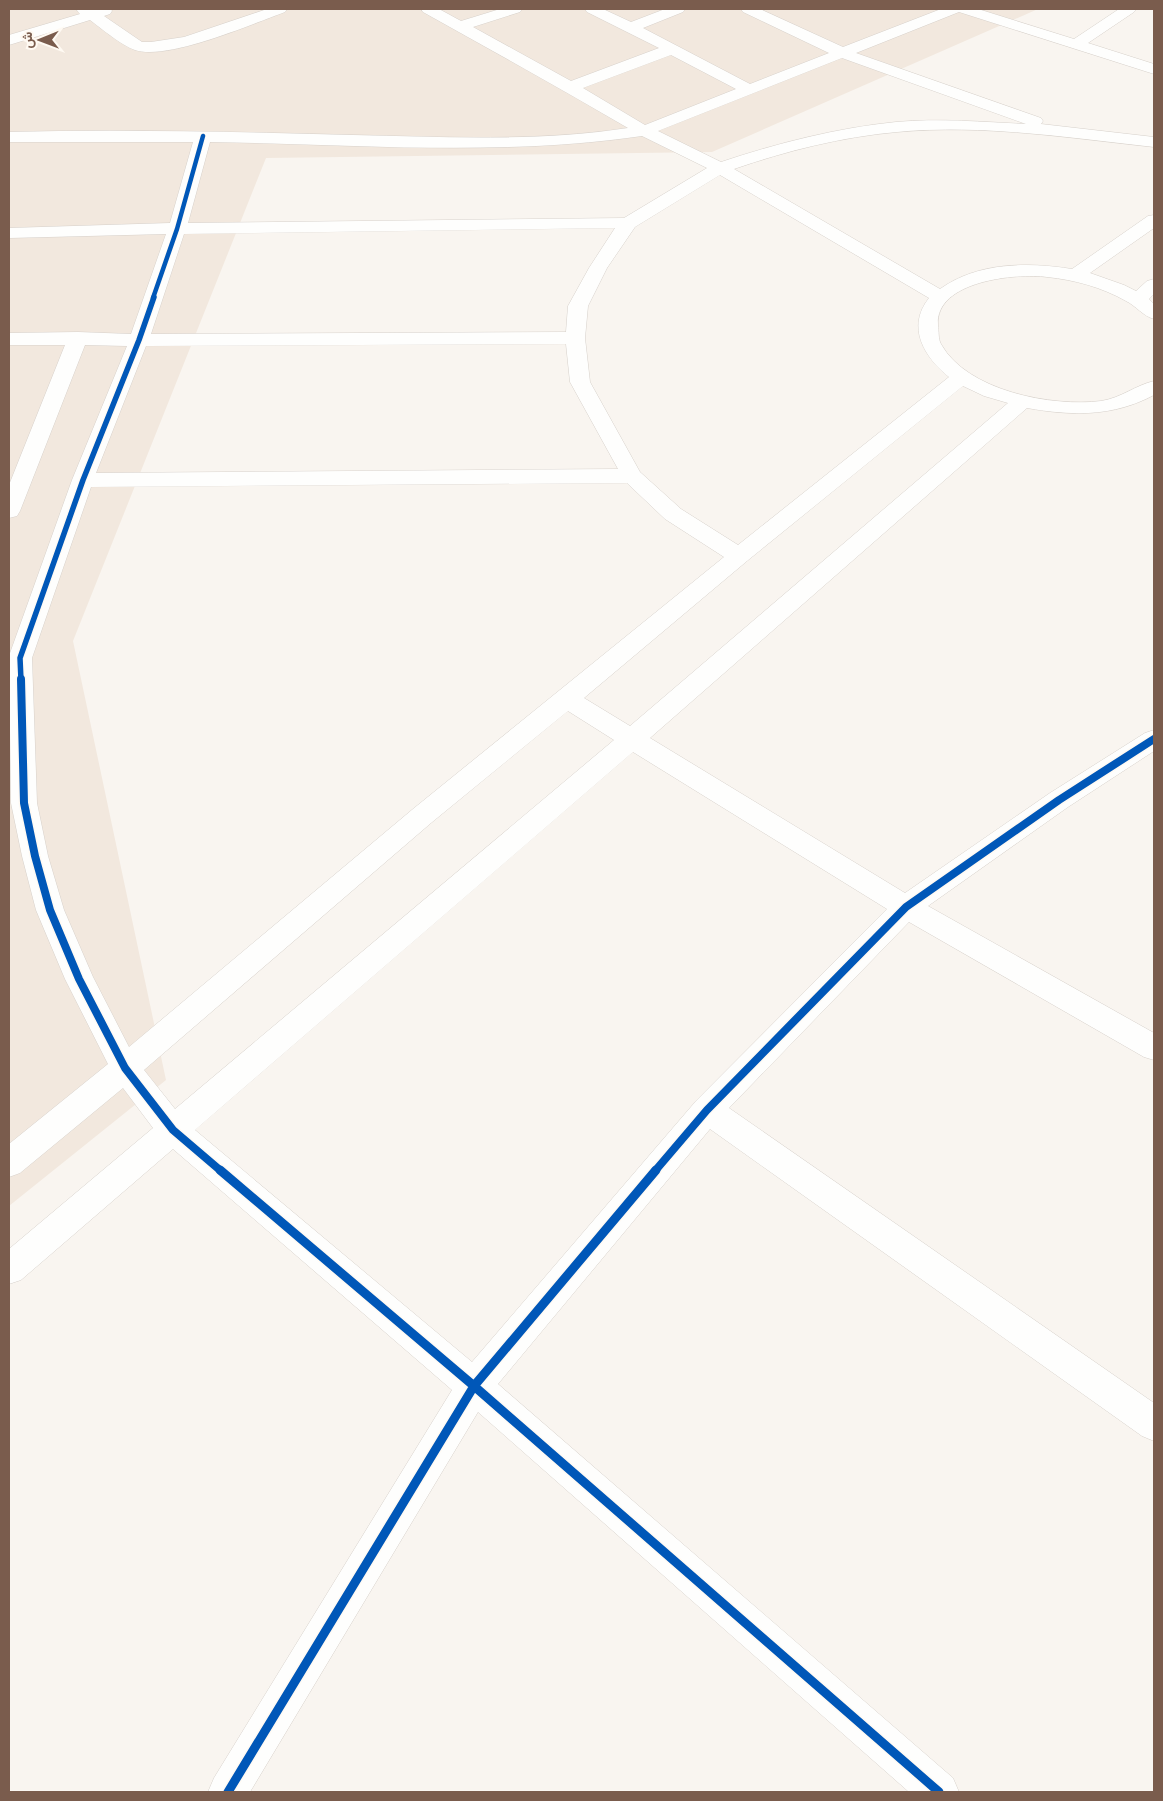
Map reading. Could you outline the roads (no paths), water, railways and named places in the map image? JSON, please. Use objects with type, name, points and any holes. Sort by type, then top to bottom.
[{"type":"street","points":[[9,40],[87,12],[111,9]]},
{"type":"street","points":[[87,12],[138,46],[147,48],[172,44],[280,9]]},
{"type":"street","points":[[428,9],[570,87],[644,131],[720,168],[940,297]]},
{"type":"street","points":[[458,27],[516,9]]},
{"type":"street","points":[[592,9],[630,27],[748,90]]},
{"type":"street","points":[[630,27],[678,9]]},
{"type":"street","points":[[755,12],[777,9]]},
{"type":"street","points":[[9,137],[203,136],[536,142],[597,138],[644,131],[954,9]]},
{"type":"street","points":[[963,9],[1154,69]]},
{"type":"street","points":[[1077,44],[1129,9]]},
{"type":"street","points":[[755,12],[842,53],[1058,130]]},
{"type":"street","points":[[570,87],[670,49]]},
{"type":"street","points":[[739,556],[673,514],[632,476],[580,382],[575,338],[578,306],[598,268],[628,223],[720,168],[770,151],[816,140],[897,127],[951,125],[1058,130],[1154,142]]},
{"type":"street","points":[[203,136],[177,229],[139,340],[14,658],[24,803],[34,856],[50,910],[75,971],[125,1068],[173,1130],[474,1386],[939,1792]]},
{"type":"street","points":[[1075,275],[1154,220]]},
{"type":"street","points":[[9,233],[366,224],[628,223]]},
{"type":"street","points":[[1154,313],[1137,299],[1108,285],[1075,275],[1012,271],[983,275],[958,284],[940,297],[928,315],[927,336],[938,358],[962,378],[989,392],[1022,402],[1062,408],[1100,407],[1134,399],[1154,387]]},
{"type":"street","points":[[1137,299],[1154,285]]},
{"type":"street","points":[[9,338],[139,340],[575,338]]},
{"type":"street","points":[[9,511],[78,338]]},
{"type":"street","points":[[9,1163],[125,1068],[422,816],[739,556],[962,378]]},
{"type":"street","points":[[9,1269],[633,738],[1022,402]]},
{"type":"street","points":[[83,480],[632,476]]},
{"type":"street","points":[[567,699],[906,907],[1154,1048]]},
{"type":"street","points":[[229,1792],[474,1386],[707,1110],[906,907],[1059,800],[1149,747]]},
{"type":"street","points":[[707,1110],[1154,1424]]}]
